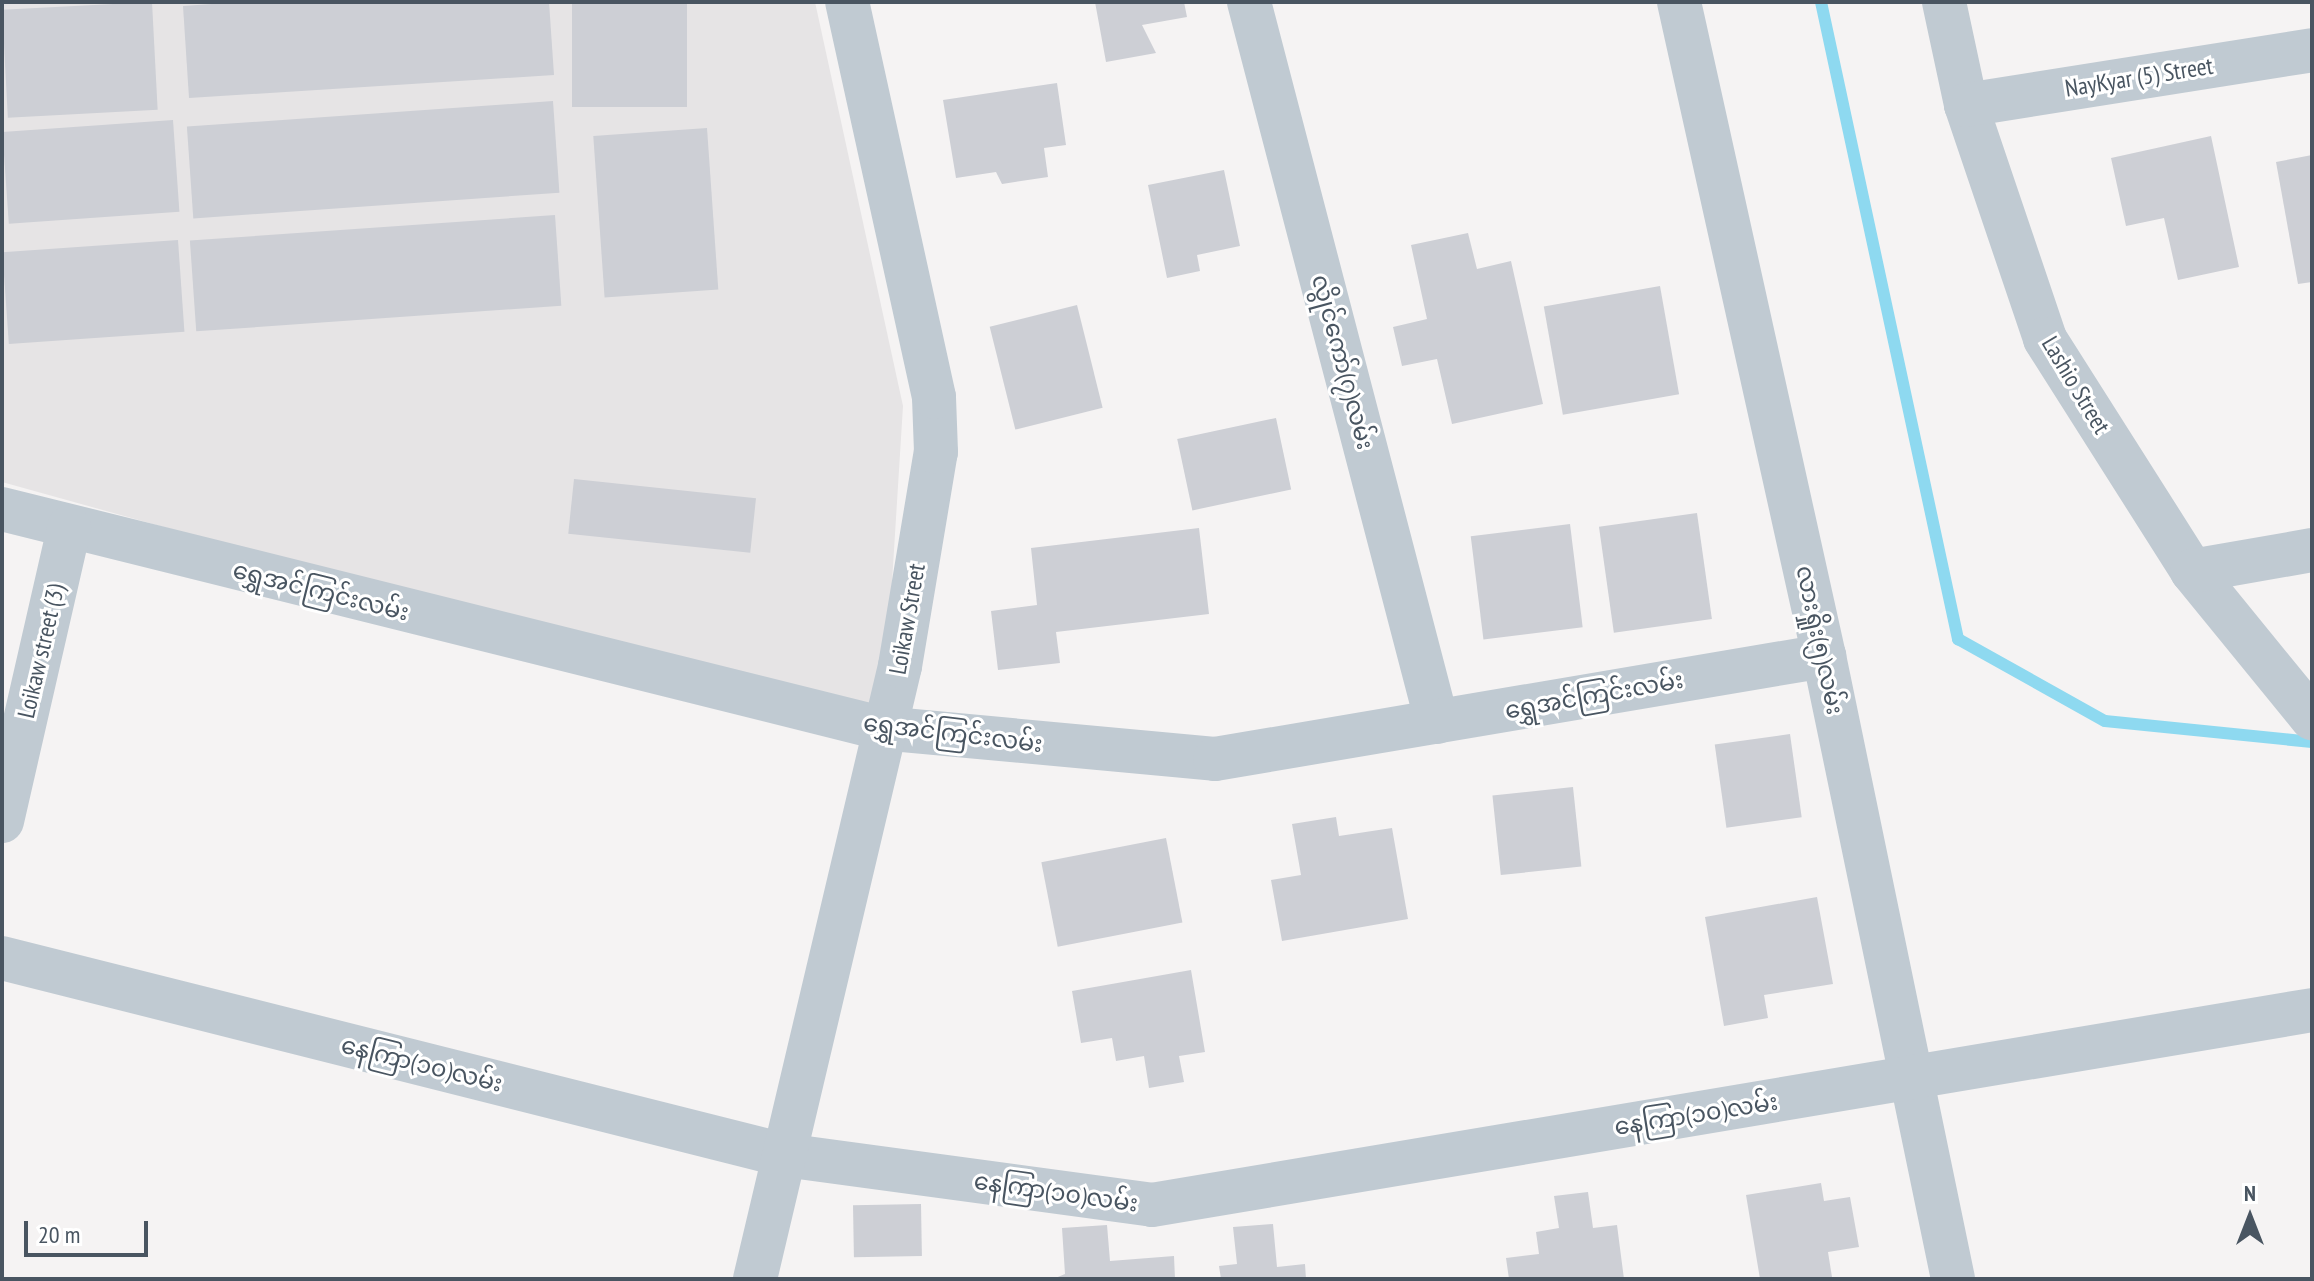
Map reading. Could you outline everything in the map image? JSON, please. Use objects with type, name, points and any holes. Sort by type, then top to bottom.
[{"type":"street","name":"Loikaw Street","points":[[755,1279],[885,729],[936,452],[934,397],[847,2]]},
{"type":"street","name":"လွိုင်ကော်(၇)လမ်း","points":[[1249,2],[1437,722]]},
{"type":"street","name":"လားရှိုး(၅)လမ်း","points":[[1679,2],[1824,656],[1953,1279]]},
{"type":"street","name":"Lashio Street","points":[[1944,2],[1966,105],[2045,339],[2192,571],[2311,717]]},
{"type":"street","name":"NayKyar (5) Street","points":[[1966,105],[2312,50]]},
{"type":"street","name":"ရွှေအင်ကြင်းလမ်း","points":[[2,509],[885,729],[1215,759],[1824,656]]},
{"type":"street","name":"Loikaw street (3)","points":[[2,821],[69,528]]},
{"type":"street","points":[[2192,571],[2312,550]]},
{"type":"street","name":"နေကြာ(၁၀)လမ်း","points":[[2,958],[784,1155],[1152,1205],[2312,1010]]},
{"type":"shaded area","points":[[2,2],[815,2],[903,406],[883,727],[2,482]]},
{"type":"building","points":[[152,2],[158,110],[8,118],[2,10]]},
{"type":"building","points":[[240,2],[549,2],[554,75],[189,98],[183,6]]},
{"type":"building","points":[[572,2],[687,2],[687,107],[572,107]]},
{"type":"building","points":[[1095,2],[1184,2],[1187,17],[1142,25],[1156,53],[1106,62]]},
{"type":"building","points":[[1057,83],[1066,145],[1044,148],[1048,177],[1002,184],[996,172],[956,178],[943,100]]},
{"type":"building","points":[[553,101],[559,193],[193,218],[187,127]]},
{"type":"building","points":[[173,120],[179,212],[9,224],[2,132]]},
{"type":"building","points":[[707,128],[718,290],[605,298],[593,136]]},
{"type":"building","points":[[2211,136],[2239,267],[2178,280],[2164,218],[2126,226],[2111,158]]},
{"type":"building","points":[[2312,155],[2312,282],[2298,284],[2276,162]]},
{"type":"building","points":[[1224,170],[1240,246],[1197,255],[1200,271],[1167,278],[1148,185]]},
{"type":"building","points":[[555,215],[561,306],[196,331],[190,241]]},
{"type":"building","points":[[1468,233],[1477,269],[1511,261],[1543,404],[1452,424],[1437,359],[1402,366],[1393,327],[1427,319],[1411,245]]},
{"type":"building","points":[[178,240],[184,332],[9,344],[2,252]]},
{"type":"building","points":[[1660,286],[1679,394],[1563,415],[1544,306]]},
{"type":"building","points":[[1077,305],[1103,408],[1015,430],[990,327]]},
{"type":"building","points":[[1276,418],[1291,489],[1192,510],[1177,439]]},
{"type":"building","points":[[574,479],[756,498],[750,553],[568,534]]},
{"type":"building","points":[[1697,513],[1712,619],[1614,633],[1599,527]]},
{"type":"building","points":[[1570,524],[1583,627],[1483,639],[1471,536]]},
{"type":"building","points":[[1199,528],[1209,614],[1056,632],[1060,663],[998,670],[991,611],[1037,605],[1031,548]]},
{"type":"building","points":[[1790,734],[1802,817],[1726,828],[1715,745]]},
{"type":"building","points":[[1573,787],[1581,867],[1501,875],[1492,795]]},
{"type":"building","points":[[1336,817],[1339,836],[1392,828],[1408,919],[1282,941],[1271,880],[1301,875],[1292,824]]},
{"type":"building","points":[[1166,838],[1182,922],[1058,947],[1041,862]]},
{"type":"building","points":[[1817,897],[1833,984],[1764,995],[1768,1018],[1724,1026],[1705,917]]},
{"type":"building","points":[[1191,970],[1205,1052],[1179,1056],[1184,1082],[1149,1088],[1144,1056],[1116,1061],[1112,1038],[1081,1043],[1072,991]]},
{"type":"building","points":[[1821,1183],[1824,1201],[1850,1197],[1859,1247],[1828,1252],[1832,1277],[1760,1279],[1746,1195]]},
{"type":"building","points":[[1588,1192],[1593,1228],[1617,1225],[1624,1279],[1509,1279],[1506,1258],[1539,1254],[1536,1232],[1559,1228],[1554,1196]]},
{"type":"building","points":[[921,1204],[922,1256],[854,1257],[853,1205]]},
{"type":"building","points":[[1273,1224],[1277,1267],[1305,1264],[1306,1279],[1221,1279],[1219,1266],[1237,1264],[1233,1227]]},
{"type":"building","points":[[1107,1225],[1110,1261],[1174,1256],[1175,1279],[1053,1279],[1065,1274],[1062,1228]]},
{"type":"waterway","points":[[1821,2],[1958,639],[2105,721],[2312,742]]}]
